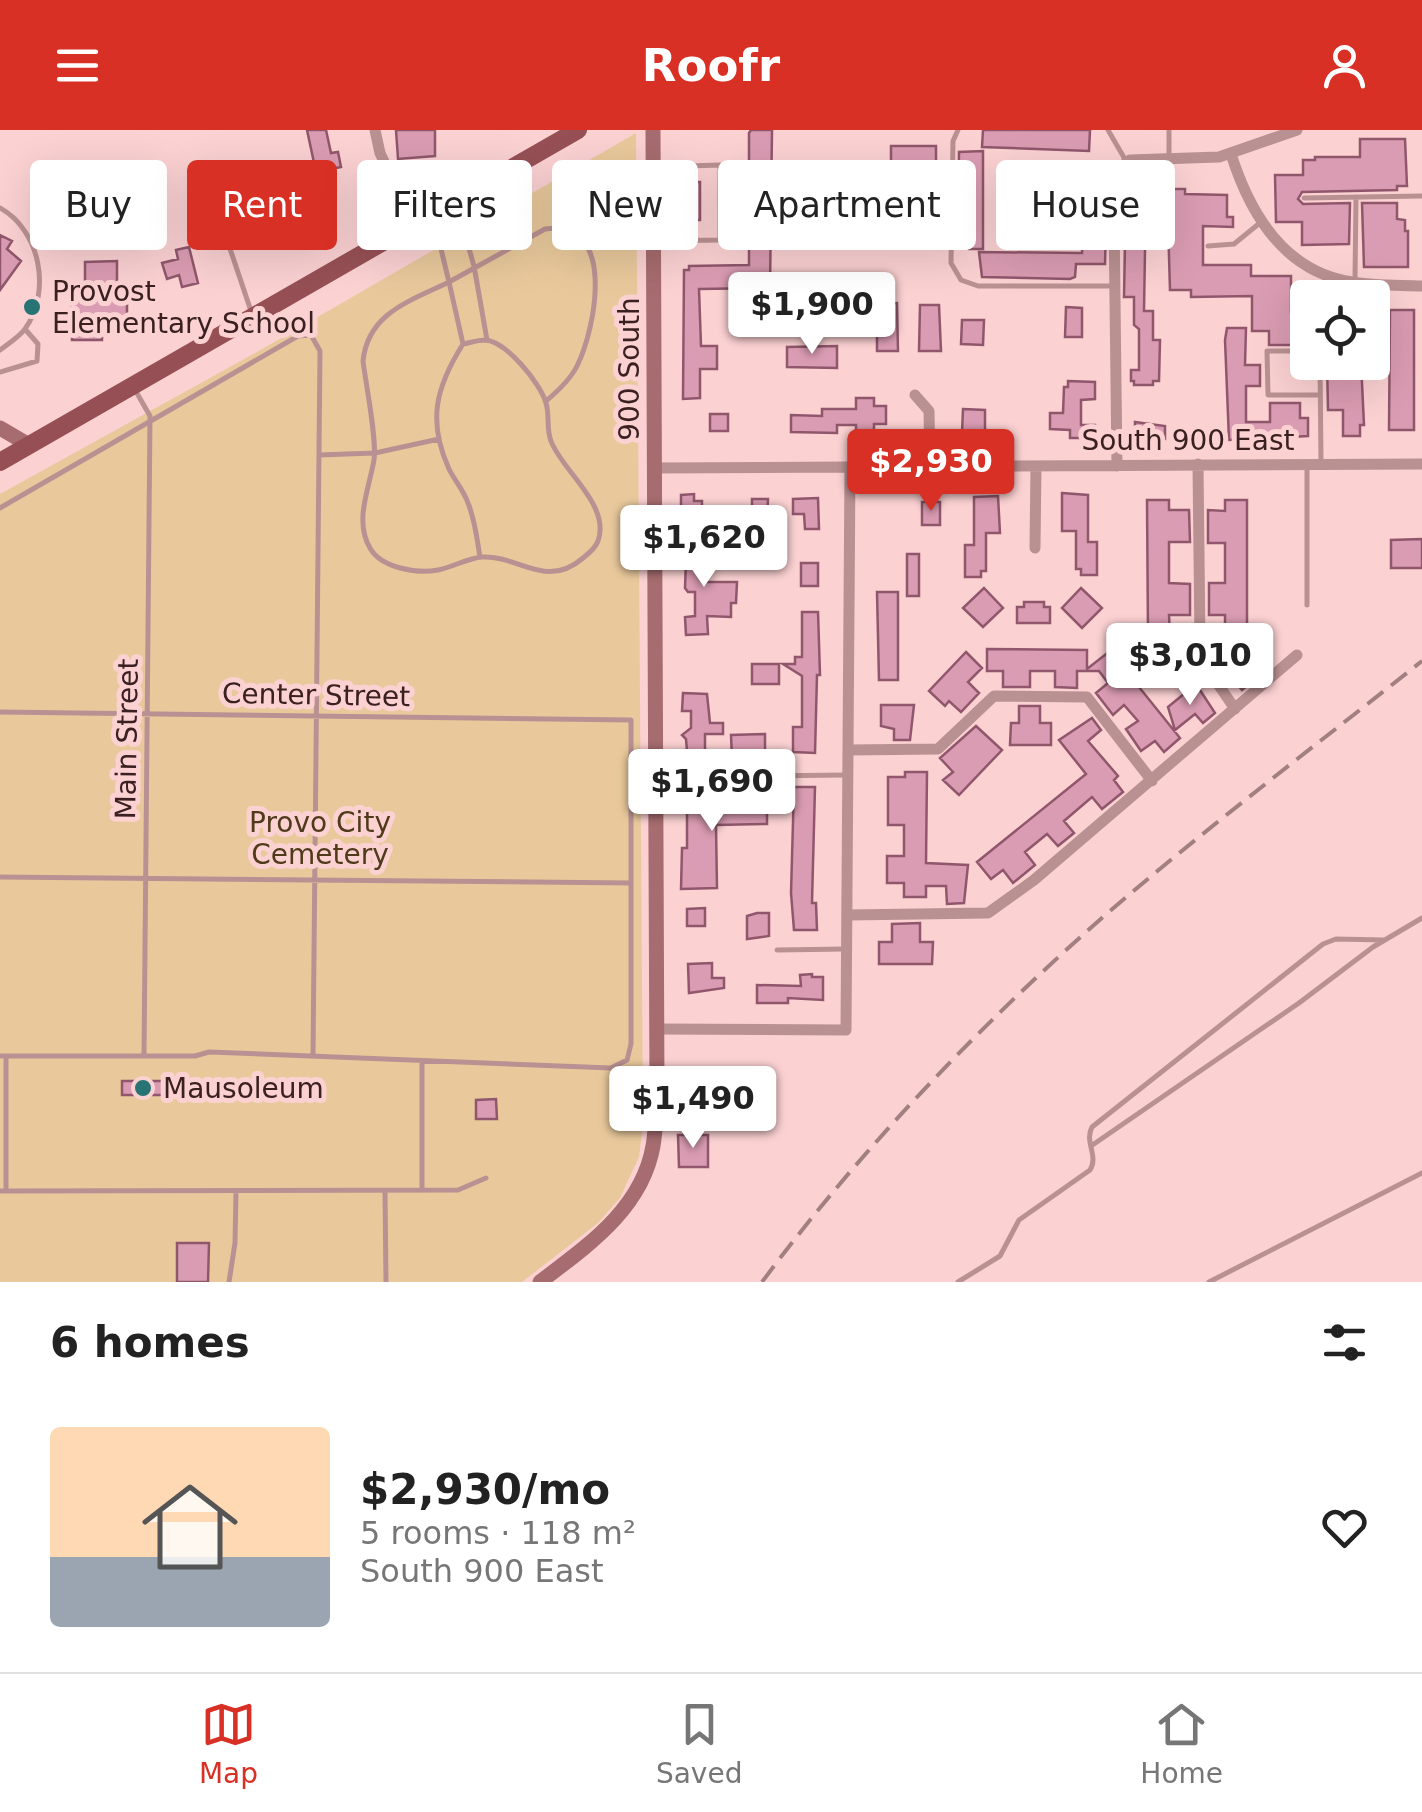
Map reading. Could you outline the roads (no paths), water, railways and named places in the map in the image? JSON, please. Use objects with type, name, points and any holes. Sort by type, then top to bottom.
[{"type":"main road","points":[[525,160],[578,130]]},
{"type":"main road","points":[[0,462],[368,250]]},
{"type":"street","points":[[375,130],[383,160]]},
{"type":"street","name":"900 South","points":[[653,130],[653,160]]},
{"type":"street","points":[[1175,160],[1232,154],[1297,130]]},
{"type":"street","points":[[1232,154],[1261,222],[1274,242],[1312,270],[1347,280]]},
{"type":"street","name":"900 South","points":[[540,1282],[622,1214],[652,1149],[657,1092],[653,250]]},
{"type":"street","points":[[1115,250],[1116,466]]},
{"type":"street","points":[[1390,284],[1422,286]]},
{"type":"street","points":[[914,395],[928,410],[930,467]]},
{"type":"street","points":[[0,428],[29,445]]},
{"type":"street","points":[[1198,464],[1200,644],[1205,665],[1235,709]]},
{"type":"street","name":"South 900 East","points":[[654,468],[1422,464]]},
{"type":"street","points":[[1035,548],[1036,466]]},
{"type":"street","points":[[657,1028],[846,1030],[850,467]]},
{"type":"street","points":[[848,915],[988,913],[1034,880],[1297,655]]},
{"type":"street","points":[[850,750],[938,749],[994,696],[1086,698],[1152,780]]},
{"type":"lane","points":[[958,130],[953,141],[951,262],[961,280],[978,286],[1115,286]]},
{"type":"lane","points":[[1109,130],[1125,160]]},
{"type":"lane","points":[[1169,130],[1169,160]]},
{"type":"lane","points":[[698,166],[720,165],[720,240],[698,240]]},
{"type":"lane","points":[[1304,198],[1422,196]]},
{"type":"lane","points":[[1355,280],[1356,197]]},
{"type":"lane","points":[[0,208],[22,224],[33,242],[39,272],[36,302],[24,330],[0,350]]},
{"type":"lane","points":[[1208,246],[1234,244],[1261,222]]},
{"type":"lane","points":[[462,344],[487,340],[504,348],[522,364],[546,402],[551,441],[592,502],[599,539],[585,557],[562,570],[543,572],[502,559],[480,557],[435,571],[412,570],[388,564],[373,554],[361,522],[375,453],[363,362],[369,334],[386,314],[545,230],[560,227],[571,230],[589,246],[594,261],[594,284],[587,338],[576,367],[546,402]]},
{"type":"lane","points":[[230,250],[253,317]]},
{"type":"lane","points":[[441,250],[462,344],[438,392],[438,439],[456,484],[467,498],[480,557]]},
{"type":"lane","points":[[469,250],[487,340]]},
{"type":"lane","points":[[1330,280],[1331,276]]},
{"type":"lane","points":[[0,372],[37,361],[38,344],[24,330]]},
{"type":"lane","points":[[0,508],[298,336],[311,335],[320,351],[313,1055]]},
{"type":"lane","points":[[1290,351],[1267,351],[1268,395],[1320,395]]},
{"type":"lane","points":[[1320,380],[1321,464]]},
{"type":"lane","points":[[133,386],[150,423]]},
{"type":"lane","name":"Main Street","points":[[144,1056],[150,423]]},
{"type":"lane","points":[[319,455],[375,453],[438,439]]},
{"type":"lane","points":[[1307,464],[1307,605]]},
{"type":"lane","name":"Center Street","points":[[0,712],[631,720],[631,883]]},
{"type":"lane","points":[[728,781],[759,776],[849,775]]},
{"type":"lane","points":[[0,877],[631,883],[631,1044],[627,1060],[611,1068],[210,1052],[195,1056],[3,1056],[3,1191],[458,1190],[486,1178]]},
{"type":"lane","points":[[1091,1146],[1300,1003],[1384,940],[1422,918]]},
{"type":"lane","points":[[958,1282],[996,1260],[1019,1220],[1090,1170],[1094,1161],[1088,1135],[1092,1128],[1324,944],[1336,939],[1384,940]]},
{"type":"lane","points":[[777,950],[848,949]]},
{"type":"lane","points":[[422,1061],[422,1190]]},
{"type":"lane","points":[[1209,1282],[1422,1173]]},
{"type":"lane","points":[[229,1282],[236,1242],[236,1191]]},
{"type":"lane","points":[[385,1191],[386,1282]]},
{"type":"railway","points":[[762,1282],[881,1137],[1011,1001],[1142,884],[1422,661]]},
{"type":"place","name":"Provost Elementary School","points":[[32,307]]},
{"type":"place","name":"Mausoleum","points":[[143,1088]]},
{"type":"park label","name":"Provo City Cemetery","points":[[320,838]]}]
